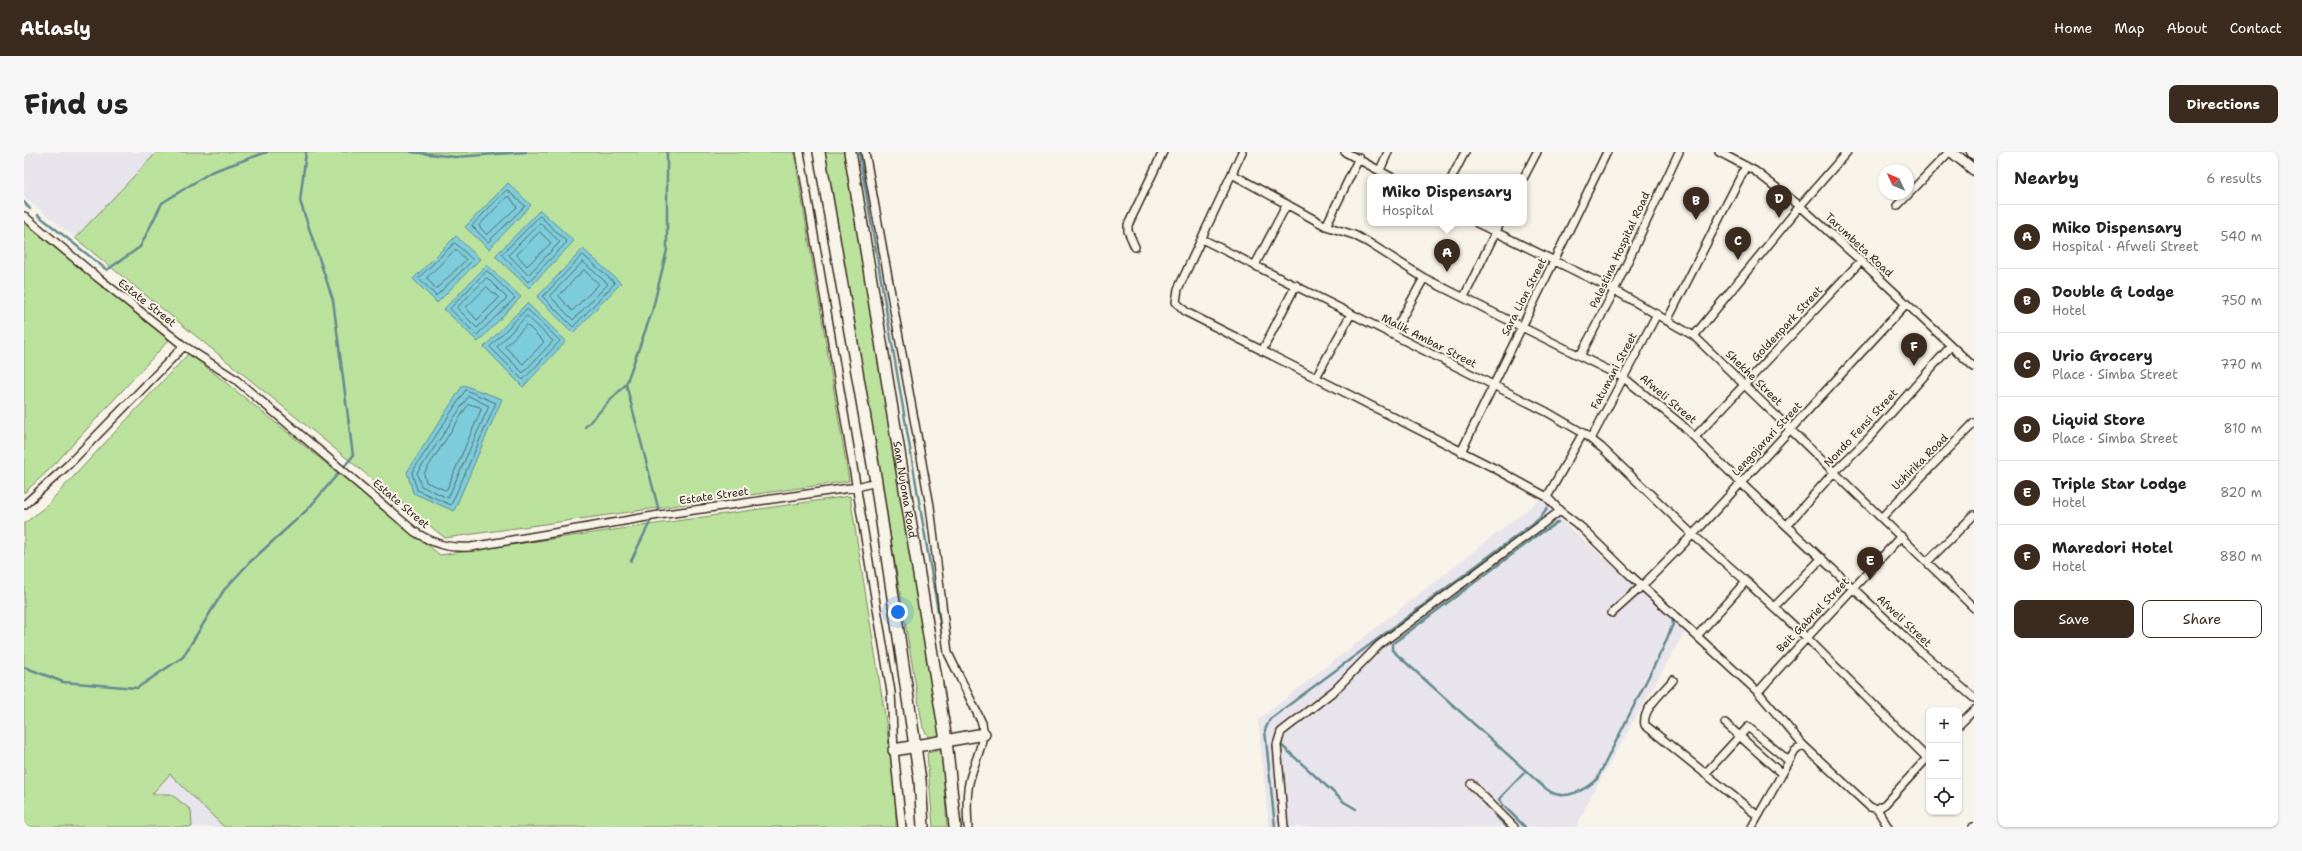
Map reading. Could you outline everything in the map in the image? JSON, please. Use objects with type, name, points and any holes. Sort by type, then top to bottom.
[{"type":"main road","points":[[819,152],[876,482],[916,747],[924,827]]},
{"type":"main road","name":"Sam Nujoma Road","points":[[850,152],[946,740],[955,827]]},
{"type":"main road","points":[[1950,152],[1974,170]]},
{"type":"main road","points":[[894,750],[984,734]]},
{"type":"street","points":[[800,152],[891,692],[894,750],[902,827]]},
{"type":"street","points":[[865,152],[930,506],[948,652],[982,723],[984,734],[967,792],[968,827]]},
{"type":"street","points":[[1135,247],[1128,232],[1128,225],[1163,152]]},
{"type":"street","points":[[1242,152],[1178,289],[1176,302],[1186,312],[1316,377],[1547,497],[1560,511],[1581,527],[1642,586],[1758,692],[1803,745],[1870,807],[1877,809],[1888,827]]},
{"type":"street","points":[[1345,152],[1359,158],[1386,174]]},
{"type":"street","points":[[1380,170],[1388,152]]},
{"type":"street","points":[[1454,174],[1465,152]]},
{"type":"street","points":[[1526,174],[1536,152]]},
{"type":"street","name":"Sara Lion Street","points":[[1461,452],[1607,152]]},
{"type":"street","name":"Palestina Hospital Road","points":[[1580,356],[1614,290],[1679,152]]},
{"type":"street","name":"Tarumbeta Road","points":[[1719,152],[1755,171],[1800,206],[1862,261],[1950,346],[1974,367]]},
{"type":"street","points":[[1694,336],[1800,206],[1847,152]]},
{"type":"street","points":[[1896,206],[1950,152]]},
{"type":"street","points":[[1326,226],[1359,158]]},
{"type":"street","points":[[1667,321],[1746,166]]},
{"type":"street","name":"Afweli Street","points":[[1232,174],[1326,226],[1369,243],[1424,278],[1624,378],[1660,405],[1921,652],[1974,698]]},
{"type":"street","points":[[1255,265],[1287,204]]},
{"type":"street","name":"Estate Street","points":[[24,216],[97,277],[184,346],[235,379],[415,532],[432,543],[451,548],[471,548],[659,515],[857,487],[876,482]]},
{"type":"street","name":"Shekhe Street","points":[[1483,226],[1614,290],[1694,336],[1974,608]]},
{"type":"street","points":[[1464,297],[1498,226]]},
{"type":"street","name":"Malik Ambar Street","points":[[1202,239],[1394,334],[1583,433],[1806,637],[1926,755]]},
{"type":"street","name":"Goldenpark Street","points":[[1695,437],[1862,261]]},
{"type":"street","points":[[1394,334],[1424,278]]},
{"type":"street","points":[[1262,351],[1296,285]]},
{"type":"street","name":"Lengojarari Street","points":[[1612,613],[1642,586],[1741,483],[1906,304]]},
{"type":"street","points":[[1316,377],[1351,314]]},
{"type":"street","name":"Fatumani Street","points":[[1591,439],[1656,314]]},
{"type":"street","points":[[24,505],[68,465],[184,346]]},
{"type":"street","name":"Nondo Fensi Street","points":[[1787,526],[1834,472],[1869,438],[1950,346]]},
{"type":"street","name":"Ushirika Road","points":[[1882,517],[1974,423]]},
{"type":"street","points":[[1547,497],[1583,433]]},
{"type":"street","points":[[1284,827],[1277,745],[1281,732],[1335,690],[1379,646],[1560,511]]},
{"type":"street","points":[[1927,562],[1974,515]]},
{"type":"street","name":"Beit Gabriel Street","points":[[1758,692],[1806,637],[1854,588],[1901,536]]},
{"type":"street","points":[[1774,607],[1822,558]]},
{"type":"street","points":[[1697,636],[1746,581]]},
{"type":"street","points":[[1673,680],[1647,711],[1644,719],[1645,724],[1758,816]]},
{"type":"street","points":[[1962,722],[1974,710]]},
{"type":"street","points":[[1725,723],[1782,774]]},
{"type":"street","points":[[1705,774],[1738,736],[1748,727],[1789,761]]},
{"type":"street","points":[[1752,827],[1795,751],[1803,745]]},
{"type":"street","points":[[1877,809],[1885,804],[1926,759]]},
{"type":"street","points":[[1471,784],[1514,827]]},
{"type":"shaded area","points":[[24,152],[157,152],[75,238],[24,197]]},
{"type":"shaded area","points":[[1542,498],[1566,524],[1685,631],[1591,796],[1576,827],[1269,827],[1258,720]]},
{"type":"shaded area","points":[[170,774],[224,827],[117,827]]},
{"type":"green space","points":[[157,152],[794,152],[849,481],[445,538],[75,238]]},
{"type":"green space","points":[[825,152],[846,152],[942,736],[936,741],[929,738],[923,728]]},
{"type":"green space","points":[[24,223],[169,340],[51,468],[24,493]]},
{"type":"green space","points":[[189,353],[440,555],[850,496],[896,794],[896,827],[224,827],[170,774],[152,794],[171,794],[191,810],[192,827],[24,827],[24,524],[46,506]]},
{"type":"green space","points":[[942,750],[947,827],[933,827],[927,753]]},
{"type":"water","points":[[508,183],[531,205],[489,249],[465,227]]},
{"type":"water","points":[[540,210],[574,241],[529,288],[495,256]]},
{"type":"water","points":[[456,236],[480,259],[437,303],[413,279]]},
{"type":"water","points":[[583,249],[621,283],[573,333],[537,297]]},
{"type":"water","points":[[487,265],[521,297],[478,342],[444,309]]},
{"type":"water","points":[[527,303],[566,341],[523,387],[484,347]]},
{"type":"water","points":[[463,385],[502,399],[454,511],[413,493],[407,472]]},
{"type":"waterway","points":[[38,215],[107,270],[140,247],[162,203],[211,172],[267,152]]},
{"type":"waterway","points":[[24,667],[63,682],[137,688],[183,657],[224,590],[250,562],[308,509],[353,456],[333,300],[300,201],[306,152]]},
{"type":"waterway","points":[[411,152],[455,157],[526,152]]},
{"type":"waterway","points":[[585,427],[626,384],[652,312],[667,250],[667,152]]},
{"type":"waterway","points":[[859,152],[945,652]]},
{"type":"waterway","points":[[24,202],[30,209]]},
{"type":"waterway","points":[[626,384],[659,511]]},
{"type":"waterway","points":[[1275,827],[1265,730],[1270,719],[1539,519],[1547,508]]},
{"type":"waterway","points":[[631,561],[651,520]]},
{"type":"waterway","points":[[1526,771],[1392,650],[1392,644],[1541,533],[1558,522]]},
{"type":"waterway","points":[[1507,827],[1494,814],[1503,805],[1499,799],[1526,771],[1551,792],[1563,795],[1576,793],[1597,779],[1663,648],[1673,624],[1672,617]]},
{"type":"waterway","points":[[963,692],[976,720]]},
{"type":"waterway","points":[[1279,743],[1344,802],[1356,809]]},
{"type":"waterway","points":[[1503,805],[1525,827]]},
{"type":"waterway","points":[[961,821],[961,827]]},
{"type":"place","name":"Liquid Store","points":[[1779,218]]},
{"type":"place","name":"Double G Lodge","points":[[1696,220]]},
{"type":"place","name":"Urio Grocery","points":[[1738,260]]},
{"type":"place","name":"Miko Dispensary","points":[[1447,272]]},
{"type":"place","name":"Maredori Hotel","points":[[1914,366]]},
{"type":"place","name":"Triple Star Lodge","points":[[1870,580]]}]
